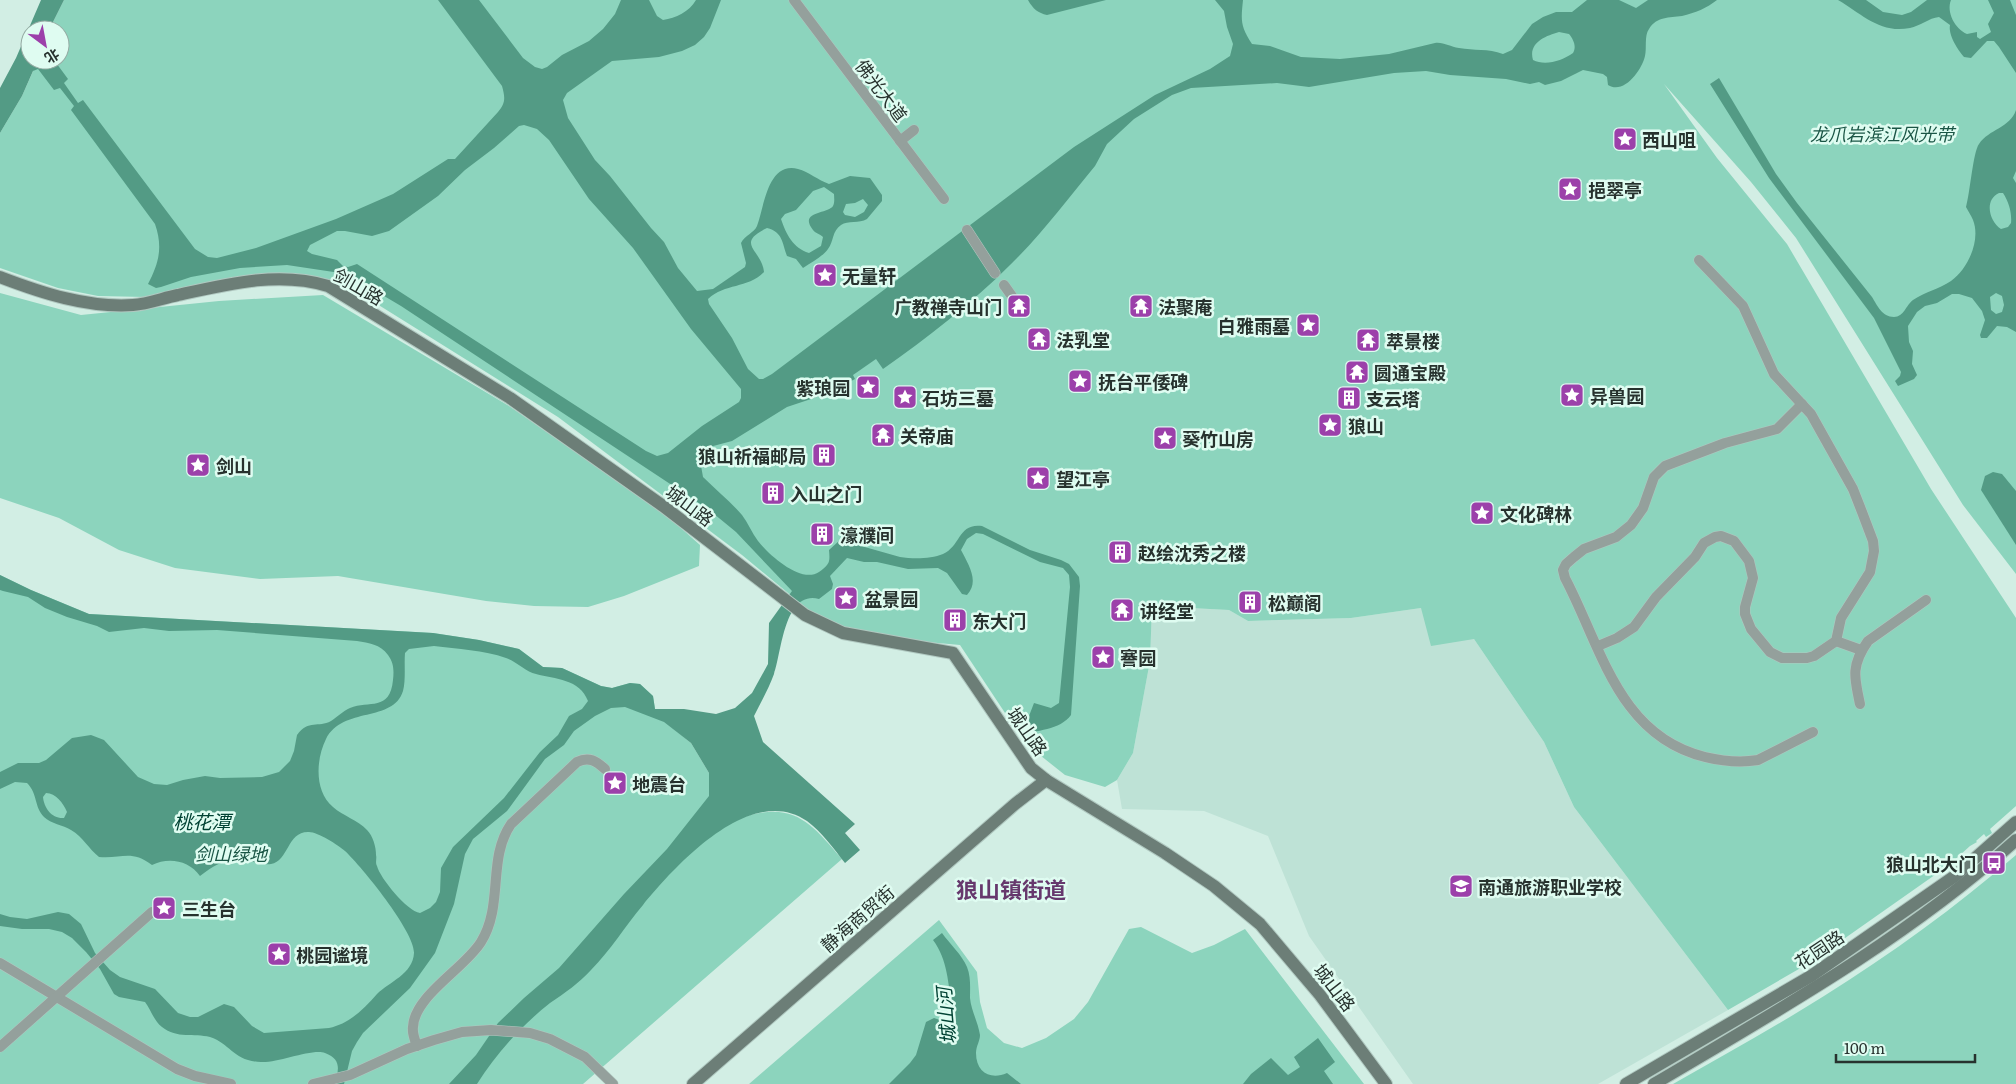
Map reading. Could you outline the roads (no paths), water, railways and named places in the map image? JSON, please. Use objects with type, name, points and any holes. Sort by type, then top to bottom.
[{"type":"street","name":"佛光大道","points":[[794,0],[944,199]]},
{"type":"street","points":[[900,141],[914,130]]},
{"type":"street","points":[[967,230],[995,273]]},
{"type":"street","points":[[1598,646],[1634,627],[1656,597],[1690,563],[1704,543],[1715,537],[1721,536],[1734,541],[1749,561],[1753,578],[1746,602],[1745,614],[1751,629],[1770,652],[1782,658],[1808,658],[1836,641],[1841,618],[1870,572],[1874,551],[1873,541],[1853,489],[1826,439],[1812,414],[1774,374],[1742,306],[1699,260]]},
{"type":"street","name":"剑山路","points":[[0,277],[50,294],[102,306],[135,305],[208,288],[254,280],[302,280],[328,286],[510,398],[628,482]]},
{"type":"street","points":[[1004,285],[1014,299]]},
{"type":"street","points":[[1802,404],[1777,429],[1725,443],[1665,466],[1654,477],[1643,508],[1631,525],[1616,537],[1584,549],[1566,564],[1563,570],[1565,578],[1618,690],[1644,724],[1661,738],[1690,754],[1722,760],[1750,761],[1758,760],[1813,732]]},
{"type":"street","name":"城山路","points":[[628,482],[663,506],[806,615],[843,633],[953,653],[1031,768],[1046,780],[1165,853],[1214,886],[1260,924],[1320,995],[1386,1084]]},
{"type":"street","points":[[1860,704],[1854,672],[1861,650],[1868,641],[1926,600]]},
{"type":"street","points":[[1836,641],[1861,650]]},
{"type":"street","points":[[417,1046],[413,1027],[421,1004],[474,952],[491,921],[495,903],[498,854],[505,833],[511,824],[577,762],[584,758],[589,758],[606,769]]},
{"type":"street","name":"静海商贸街","points":[[693,1084],[1015,804],[1046,780]]},
{"type":"street","name":"花园路","points":[[1626,1084],[1811,976],[1955,876],[2016,822]]},
{"type":"street","name":"花园路","points":[[1654,1084],[1818,987],[1949,896],[1977,875],[2016,840]]},
{"type":"street","points":[[0,1047],[152,912]]},
{"type":"street","points":[[0,962],[177,1069],[195,1076],[231,1084]]},
{"type":"street","points":[[313,1084],[350,1075],[417,1046],[462,1032],[491,1030],[523,1032],[550,1039],[585,1057],[613,1084]]},
{"type":"water","points":[[41,0],[64,0],[54,20],[32,20]]},
{"type":"water","name":"桃花潭","points":[[438,0],[479,0],[523,58],[535,67],[542,69],[562,55],[589,41],[603,29],[615,14],[621,0],[649,0],[657,16],[663,20],[682,14],[696,0],[721,0],[710,28],[695,45],[682,51],[659,57],[612,61],[567,93],[563,100],[568,118],[595,160],[664,242],[678,268],[697,291],[713,289],[745,267],[746,263],[741,243],[757,226],[768,188],[780,172],[788,168],[798,169],[829,184],[850,176],[870,178],[882,195],[882,201],[867,219],[850,222],[838,227],[830,246],[820,257],[803,268],[796,259],[787,256],[779,235],[767,228],[757,234],[751,243],[764,272],[750,281],[722,290],[708,299],[709,304],[732,338],[748,369],[759,379],[763,379],[1074,147],[1155,95],[1210,69],[1230,56],[1233,44],[1224,11],[1215,0],[1243,0],[1242,23],[1252,44],[1270,46],[1301,57],[1340,59],[1389,54],[1435,43],[1503,54],[1512,50],[1532,24],[1556,12],[1572,12],[1587,0],[1619,0],[1636,8],[1648,0],[1717,0],[1696,12],[1664,18],[1652,25],[1647,35],[1645,56],[1640,68],[1631,80],[1620,87],[1608,85],[1607,77],[1603,74],[1583,70],[1561,81],[1545,85],[1539,82],[1530,84],[1506,79],[1450,75],[1426,71],[1394,73],[1309,87],[1277,83],[1191,88],[1172,95],[1134,119],[1107,144],[1095,166],[1021,254],[980,293],[916,345],[883,369],[876,359],[853,375],[855,379],[826,394],[787,407],[732,441],[702,449],[700,460],[703,477],[742,515],[758,541],[777,560],[803,574],[812,575],[825,567],[829,560],[829,550],[840,540],[900,557],[928,558],[938,556],[949,550],[964,531],[974,526],[982,526],[1030,550],[1069,564],[1079,577],[1080,586],[1071,715],[1061,724],[1054,727],[1019,734],[1012,723],[1024,722],[1029,716],[1034,703],[1051,708],[1059,703],[1070,587],[1069,575],[1063,568],[1040,562],[983,534],[976,533],[967,539],[961,550],[973,578],[971,590],[967,595],[962,594],[947,573],[938,568],[908,569],[847,558],[830,576],[833,584],[832,589],[819,599],[807,599],[798,604],[791,613],[786,625],[774,674],[754,716],[763,742],[855,824],[845,833],[860,850],[845,863],[818,830],[807,821],[785,812],[762,812],[739,820],[716,834],[674,870],[636,913],[605,954],[586,975],[572,988],[539,1012],[519,1031],[492,1062],[477,1084],[449,1084],[476,1055],[498,1023],[559,968],[624,894],[667,849],[709,796],[709,773],[691,743],[664,722],[625,707],[611,708],[595,716],[574,731],[564,745],[545,759],[507,811],[473,839],[465,854],[454,904],[435,953],[410,988],[363,1033],[352,1051],[344,1084],[334,1084],[338,1070],[337,1062],[325,1053],[312,1052],[268,1062],[252,1061],[244,1059],[210,1037],[168,1031],[157,1022],[145,1002],[119,997],[114,994],[100,969],[72,938],[62,932],[49,929],[22,929],[0,926],[0,914],[27,919],[58,912],[69,914],[81,924],[95,953],[110,970],[120,977],[155,989],[178,1013],[190,1017],[198,1017],[224,1004],[234,1007],[252,1026],[264,1033],[329,1028],[343,1023],[356,1015],[377,994],[400,977],[409,967],[414,953],[412,943],[397,916],[375,885],[345,851],[317,834],[302,833],[296,836],[277,862],[268,864],[234,860],[222,862],[200,876],[184,863],[165,861],[152,865],[145,860],[132,856],[99,857],[75,833],[44,817],[27,783],[15,782],[0,789],[0,772],[18,763],[39,763],[46,760],[72,738],[91,735],[104,740],[138,777],[154,784],[167,785],[205,776],[220,778],[262,777],[279,772],[290,761],[297,735],[301,730],[310,725],[331,721],[350,708],[378,703],[388,697],[393,677],[393,667],[390,658],[378,646],[357,641],[217,630],[169,631],[144,628],[109,632],[45,608],[28,597],[0,590],[0,575],[89,614],[433,633],[479,640],[519,649],[543,667],[562,668],[601,686],[612,688],[630,683],[640,684],[653,696],[655,709],[684,709],[716,714],[735,708],[752,693],[768,664],[769,623],[792,591],[736,532],[708,509],[401,306],[347,274],[287,265],[240,268],[191,277],[156,288],[148,284],[159,255],[159,240],[155,224],[71,110],[74,106],[60,88],[54,90],[39,70],[61,70],[68,79],[64,83],[78,103],[83,100],[195,249],[208,257],[217,258],[256,248],[336,219],[393,194],[448,159],[455,159],[498,112],[504,100],[502,86]],"holes":[[[1559,32],[1569,34],[1575,45],[1573,53],[1553,62],[1543,63],[1533,60],[1532,54],[1535,45],[1543,38]],[[524,125],[537,129],[549,140],[589,199],[633,248],[691,329],[741,389],[739,402],[702,426],[668,453],[657,456],[646,451],[357,264],[348,267],[343,266],[337,260],[307,251],[310,245],[337,231],[372,236],[389,231],[438,196],[465,170],[519,126]],[[824,187],[834,194],[834,201],[830,209],[815,214],[809,219],[809,224],[813,230],[823,237],[821,246],[809,253],[794,244],[785,230],[781,219],[785,214],[796,210],[813,191]],[[863,199],[868,205],[864,212],[855,217],[845,215],[843,212],[846,204],[855,203]],[[434,646],[498,655],[532,673],[573,684],[579,688],[588,701],[582,709],[569,716],[558,735],[540,752],[504,798],[453,847],[441,868],[440,892],[436,902],[430,908],[420,913],[408,906],[388,886],[376,865],[374,842],[371,835],[355,821],[333,807],[327,800],[322,792],[319,774],[320,756],[326,739],[334,729],[344,722],[379,712],[398,701],[404,686],[405,653],[409,649]],[[46,793],[56,797],[67,812],[64,818],[52,815],[47,809],[43,797]]]},
{"type":"water","points":[[1028,0],[1106,0],[1047,15],[1036,10]]},
{"type":"water","points":[[1838,0],[1866,0],[1883,12],[1902,15],[1911,12],[1927,0],[1951,0],[1950,10],[1955,24],[1967,34],[1977,32],[1977,37],[1980,39],[1991,32],[1988,24],[1994,13],[1988,0],[2010,0],[2016,15],[2016,73],[1994,41],[1987,41],[1971,58],[1964,57],[1952,38],[1950,25],[1939,17],[1910,28],[1889,28],[1872,22]]},
{"type":"water","points":[[20,49],[20,70],[36,70],[33,71],[22,96],[0,133],[0,88]]},
{"type":"water","points":[[1719,78],[1776,174],[1797,203],[1872,297],[1880,310],[1886,315],[1894,317],[1903,313],[1913,300],[1951,281],[1968,262],[1974,245],[1975,228],[1966,207],[1977,148],[1983,139],[2009,121],[2016,110],[2016,171],[2013,178],[2016,183],[2016,332],[2007,327],[1997,326],[1987,338],[1981,338],[1980,335],[1985,320],[1982,311],[1972,298],[1959,294],[1952,294],[1937,303],[1925,306],[1917,312],[1908,326],[1909,342],[1913,351],[1912,364],[1917,375],[1914,379],[1898,386],[1895,381],[1901,372],[1874,318],[1769,178],[1710,84]],"holes":[[[1999,193],[2003,193],[2005,196],[2011,215],[2011,223],[2008,227],[2001,229],[1994,221],[1990,211],[1991,200]],[[1996,293],[2002,296],[2004,305],[2002,312],[1996,314],[1991,310],[1990,297]]]},
{"type":"water","points":[[1993,472],[2002,474],[2016,491],[2016,545],[1981,490],[1985,476]]},
{"type":"water","points":[[942,933],[967,967],[970,982],[970,998],[980,1035],[976,1053],[979,1066],[990,1075],[995,1076],[1007,1073],[1021,1084],[889,1084],[916,1055],[926,1022],[934,1018],[943,1021],[950,1015],[952,1008],[947,972],[942,956],[933,940]]},
{"type":"water","points":[[1318,1038],[1335,1062],[1324,1071],[1333,1084],[1243,1084],[1251,1074],[1271,1058],[1288,1075],[1300,1067],[1294,1057]]},
{"type":"place","name":"西山咀","points":[[1625,139]]},
{"type":"place","name":"挹翠亭","points":[[1570,189]]},
{"type":"place","name":"无量轩","points":[[825,275]]},
{"type":"place","name":"广教禅寺山门","points":[[1019,306]]},
{"type":"place","name":"法聚庵","points":[[1141,306]]},
{"type":"place","name":"白雅雨墓","points":[[1308,325]]},
{"type":"place","name":"法乳堂","points":[[1039,339]]},
{"type":"place","name":"萃景楼","points":[[1368,340]]},
{"type":"place","name":"圆通宝殿","points":[[1357,372]]},
{"type":"place","name":"抚台平倭碑","points":[[1080,381]]},
{"type":"place","name":"紫琅园","points":[[868,387]]},
{"type":"place","name":"异兽园","points":[[1572,395]]},
{"type":"place","name":"石坊三墓","points":[[905,397]]},
{"type":"place","name":"支云塔","points":[[1349,398]]},
{"type":"place","name":"狼山","points":[[1330,425]]},
{"type":"place","name":"关帝庙","points":[[883,435]]},
{"type":"place","name":"葵竹山房","points":[[1165,438]]},
{"type":"place","name":"狼山祈福邮局","points":[[824,455]]},
{"type":"place","name":"剑山","points":[[198,465]]},
{"type":"place","name":"望江亭","points":[[1038,478]]},
{"type":"place","name":"入山之门","points":[[773,493]]},
{"type":"place","name":"文化碑林","points":[[1482,513]]},
{"type":"place","name":"濠濮间","points":[[822,534]]},
{"type":"place","name":"赵绘沈秀之楼","points":[[1120,552]]},
{"type":"place","name":"盆景园","points":[[846,598]]},
{"type":"place","name":"松巅阁","points":[[1250,602]]},
{"type":"place","name":"讲经堂","points":[[1122,610]]},
{"type":"place","name":"东大门","points":[[955,620]]},
{"type":"place","name":"謇园","points":[[1103,657]]},
{"type":"place","name":"地震台","points":[[615,783]]},
{"type":"place","name":"狼山北大门","points":[[1994,863]]},
{"type":"place","name":"南通旅游职业学校","points":[[1461,886]]},
{"type":"place","name":"三生台","points":[[164,908]]},
{"type":"place","name":"桃园谧境","points":[[279,954]]},
{"type":"district","name":"狼山镇街道","points":[[1011,888]]},
{"type":"park label","name":"龙爪岩滨江风光带","points":[[1882,133]]},
{"type":"park label","name":"剑山绿地","points":[[231,853]]},
{"type":"water label","name":"城山河","points":[[945,1016]]}]
